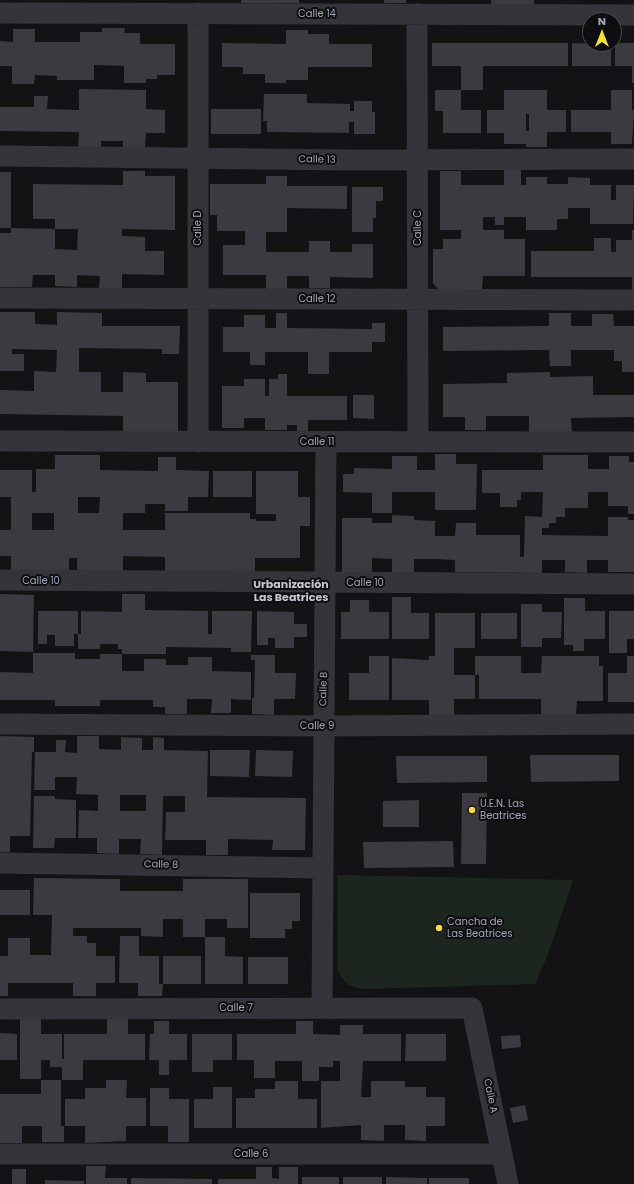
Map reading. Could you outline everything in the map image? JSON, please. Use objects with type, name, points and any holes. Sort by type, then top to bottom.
[{"type":"street","name":"Calle 14","points":[[0,13],[634,15]]},
{"type":"street","name":"Calle D","points":[[198,13],[198,442]]},
{"type":"street","name":"Calle C","points":[[417,14],[418,442]]},
{"type":"street","name":"Calle 13","points":[[0,156],[417,160],[634,159]]},
{"type":"street","name":"Calle 12","points":[[0,298],[634,300]]},
{"type":"street","name":"Calle 11","points":[[0,441],[634,442]]},
{"type":"street","name":"Calle B","points":[[322,1008],[326,442]]},
{"type":"street","name":"Calle 10","points":[[0,580],[634,584]]},
{"type":"street","name":"Calle 9","points":[[0,724],[323,726],[634,724]]},
{"type":"street","name":"Calle 8","points":[[0,863],[322,868]]},
{"type":"street","name":"Calle 7","points":[[0,1009],[472,1008]]},
{"type":"street","name":"Calle A","points":[[472,1008],[508,1184]]},
{"type":"street","name":"Calle 6","points":[[0,1154],[502,1154]]},
{"type":"shaded area","points":[[337,875],[573,880],[547,957],[535,984],[366,989],[348,984],[342,978],[337,969]]},
{"type":"building","points":[[241,0],[299,0],[299,3],[241,3]]},
{"type":"building","points":[[384,0],[406,0],[406,3],[384,3]]},
{"type":"building","points":[[491,0],[534,0],[534,6],[491,5]]},
{"type":"building","points":[[102,28],[125,28],[124,33],[140,33],[140,44],[175,44],[175,75],[157,75],[157,79],[146,79],[146,83],[124,83],[124,66],[94,65],[94,80],[57,80],[57,76],[35,75],[34,84],[12,84],[12,66],[0,66],[0,41],[13,42],[13,29],[35,29],[35,42],[80,42],[80,32],[102,32]]},
{"type":"building","points":[[286,30],[308,30],[308,34],[329,34],[329,44],[372,44],[372,67],[308,67],[308,80],[286,80],[286,83],[265,83],[265,74],[243,74],[243,67],[222,67],[222,43],[286,44]]},
{"type":"building","points":[[432,43],[568,43],[568,66],[483,66],[483,90],[461,90],[461,66],[432,66]]},
{"type":"building","points":[[572,43],[582,43],[582,52],[611,52],[611,66],[572,66]]},
{"type":"building","points":[[622,43],[634,43],[634,83],[632,83],[632,66],[615,66],[615,52],[622,52]]},
{"type":"building","points":[[79,89],[146,90],[146,109],[165,110],[165,133],[146,133],[145,148],[123,148],[123,141],[101,141],[101,148],[78,148],[79,132],[0,131],[0,107],[34,107],[34,96],[48,96],[47,109],[79,110]]},
{"type":"building","points":[[435,90],[461,90],[461,110],[481,110],[481,133],[443,133],[443,111],[435,111]]},
{"type":"building","points":[[504,90],[547,90],[547,110],[566,110],[566,132],[547,132],[547,147],[526,147],[526,144],[504,144],[504,133],[487,133],[487,110],[504,110]],"holes":[[[526,114],[529,114],[529,131],[526,131]]]},
{"type":"building","points":[[611,90],[632,90],[632,110],[634,110],[632,144],[611,144],[611,132],[571,132],[571,110],[611,110]]},
{"type":"building","points":[[264,94],[307,94],[307,103],[350,104],[350,111],[354,111],[354,101],[372,101],[372,112],[375,112],[375,134],[354,134],[354,122],[349,122],[349,133],[267,132],[267,121],[263,121]]},
{"type":"building","points":[[211,109],[261,109],[261,134],[211,134]]},
{"type":"building","points":[[504,169],[521,169],[521,185],[526,185],[526,177],[547,177],[547,184],[568,184],[568,177],[590,178],[590,185],[611,185],[611,200],[616,200],[616,185],[634,185],[633,224],[590,224],[590,208],[568,208],[568,219],[557,219],[557,230],[526,230],[526,217],[504,217],[504,225],[495,225],[495,217],[483,217],[483,230],[504,230],[504,239],[525,239],[525,276],[483,276],[482,289],[438,289],[433,283],[433,249],[443,249],[443,239],[461,239],[461,230],[440,230],[440,171],[461,171],[461,185],[504,185]]},
{"type":"building","points":[[123,171],[145,171],[145,176],[175,176],[175,230],[122,229],[122,236],[145,237],[145,251],[164,251],[164,275],[122,274],[122,288],[99,288],[100,276],[77,275],[77,287],[55,286],[55,275],[33,275],[32,287],[0,287],[0,233],[11,233],[11,228],[55,229],[55,219],[33,219],[33,184],[123,185]],"holes":[[[55,229],[78,229],[77,250],[55,249]]]},
{"type":"building","points":[[0,172],[11,172],[11,228],[0,228]]},
{"type":"building","points":[[266,176],[287,176],[287,186],[347,186],[347,209],[287,208],[287,232],[266,232],[266,252],[309,252],[309,241],[330,241],[330,252],[352,252],[352,244],[373,244],[373,278],[330,277],[330,288],[309,288],[309,276],[287,276],[287,289],[266,289],[266,275],[223,275],[223,245],[245,245],[245,231],[217,231],[217,215],[210,215],[210,184],[266,184]]},
{"type":"building","points":[[352,187],[383,187],[383,201],[376,201],[376,218],[373,218],[373,232],[352,232]]},
{"type":"building","points":[[632,230],[634,230],[634,290],[632,290],[632,277],[531,277],[531,251],[594,251],[594,238],[611,238],[611,252],[616,252],[616,240],[632,240]]},
{"type":"building","points":[[0,312],[35,312],[35,324],[57,325],[57,312],[102,313],[102,326],[180,326],[179,354],[162,354],[162,349],[79,348],[79,372],[101,372],[101,392],[123,392],[123,372],[146,373],[146,382],[178,382],[178,432],[123,432],[123,416],[0,414],[0,390],[34,391],[34,371],[56,372],[57,350],[12,349],[12,354],[24,354],[24,371],[0,371]]},
{"type":"building","points":[[276,313],[287,313],[287,328],[372,329],[372,323],[385,323],[385,342],[372,342],[372,352],[329,352],[329,374],[308,374],[308,352],[265,352],[265,365],[250,365],[250,352],[223,352],[223,327],[244,327],[244,315],[265,315],[265,328],[276,328]]},
{"type":"building","points":[[549,313],[571,313],[571,326],[592,326],[592,314],[613,314],[614,326],[634,326],[634,372],[622,372],[622,361],[614,361],[614,350],[571,350],[571,366],[550,366],[549,350],[443,351],[443,327],[549,326]]},
{"type":"building","points":[[550,372],[550,377],[593,376],[593,395],[634,395],[634,417],[571,418],[572,432],[529,432],[529,416],[486,416],[486,430],[465,430],[465,417],[443,417],[443,384],[507,383],[507,373]]},
{"type":"building","points":[[278,374],[287,374],[287,396],[347,396],[347,420],[308,420],[308,431],[297,431],[297,425],[287,425],[287,430],[265,430],[265,418],[244,418],[244,428],[222,428],[222,386],[244,386],[244,379],[265,379],[265,396],[269,396],[269,379],[278,379]]},
{"type":"building","points":[[353,395],[374,395],[374,419],[353,418]]},
{"type":"building","points":[[435,454],[456,454],[456,464],[477,464],[476,510],[435,510],[435,492],[392,492],[392,513],[372,513],[372,493],[343,492],[343,474],[354,474],[354,468],[392,469],[392,456],[417,456],[417,470],[435,470]]},
{"type":"building","points":[[55,455],[100,455],[100,470],[158,471],[158,457],[176,457],[176,470],[209,471],[208,497],[188,497],[188,511],[165,511],[165,504],[145,504],[145,513],[123,513],[123,530],[165,530],[165,513],[250,513],[250,519],[256,519],[256,521],[276,521],[276,514],[256,514],[256,471],[298,471],[298,497],[310,497],[310,526],[300,526],[300,558],[255,558],[255,572],[165,572],[165,557],[123,556],[123,571],[77,571],[77,558],[69,558],[69,571],[11,571],[11,556],[0,556],[0,530],[11,530],[11,497],[0,497],[0,470],[32,470],[32,492],[36,492],[36,469],[55,469]],"holes":[[[78,497],[100,497],[99,513],[78,513]],[[32,513],[54,513],[54,530],[32,530]]]},
{"type":"building","points":[[543,455],[588,455],[588,469],[609,469],[609,456],[629,456],[629,462],[634,462],[634,514],[628,514],[628,506],[608,506],[608,492],[588,492],[588,508],[565,508],[565,517],[556,517],[556,523],[549,523],[549,528],[542,528],[542,535],[608,536],[608,517],[628,517],[628,520],[634,520],[634,572],[608,572],[608,560],[587,560],[587,573],[565,572],[565,560],[542,560],[542,573],[455,572],[455,560],[414,559],[414,572],[392,572],[392,559],[372,558],[372,573],[342,573],[342,518],[372,518],[372,523],[392,523],[392,515],[414,516],[414,520],[435,521],[435,536],[455,536],[456,523],[476,523],[476,535],[520,535],[520,557],[524,557],[525,516],[542,517],[543,492],[521,492],[521,500],[517,500],[517,507],[500,507],[500,493],[482,493],[482,470],[543,470]]},
{"type":"building","points":[[213,471],[252,471],[252,497],[213,497]]},
{"type":"building","points":[[0,594],[34,595],[33,652],[0,651]]},
{"type":"building","points":[[122,594],[145,594],[145,610],[208,611],[208,634],[212,634],[212,611],[252,611],[251,652],[231,652],[231,648],[166,647],[166,654],[122,654],[122,649],[118,649],[118,644],[100,644],[100,649],[78,649],[78,634],[81,634],[81,611],[122,612]]},
{"type":"building","points":[[392,597],[411,597],[411,613],[429,613],[429,639],[392,639]]},
{"type":"building","points":[[564,598],[585,598],[585,611],[605,611],[605,639],[584,639],[584,651],[573,651],[573,645],[564,645]]},
{"type":"building","points":[[350,600],[369,600],[369,612],[389,612],[389,639],[341,639],[341,612],[350,612]]},
{"type":"building","points":[[521,604],[542,604],[542,612],[562,612],[561,638],[542,638],[542,647],[521,647]]},
{"type":"building","points":[[38,611],[78,611],[78,634],[74,634],[74,646],[55,646],[55,635],[47,635],[47,644],[38,644]]},
{"type":"building","points":[[257,611],[294,612],[294,624],[307,624],[307,637],[294,637],[294,648],[275,648],[275,638],[268,638],[268,645],[257,645]]},
{"type":"building","points":[[609,611],[634,611],[634,639],[627,639],[627,653],[609,653]]},
{"type":"building","points":[[435,613],[475,613],[475,648],[454,648],[454,675],[475,675],[475,699],[454,699],[454,715],[429,715],[429,700],[392,700],[392,658],[429,660],[429,656],[435,656]]},
{"type":"building","points":[[481,613],[517,613],[517,639],[481,639]]},
{"type":"building","points":[[33,653],[75,653],[75,659],[100,659],[100,654],[122,654],[122,671],[144,671],[144,659],[166,659],[166,665],[188,665],[188,657],[212,657],[212,671],[251,672],[251,700],[231,699],[231,713],[211,713],[212,699],[187,699],[187,714],[165,714],[165,707],[153,707],[153,700],[100,700],[100,706],[55,706],[55,700],[0,700],[0,672],[33,673]]},
{"type":"building","points":[[251,655],[275,655],[275,673],[296,673],[295,699],[274,699],[274,715],[252,714],[255,660],[251,660]]},
{"type":"building","points":[[369,656],[389,656],[389,700],[349,700],[349,673],[369,673]]},
{"type":"building","points":[[475,656],[521,656],[521,673],[541,673],[542,656],[599,656],[599,666],[603,666],[603,701],[577,701],[576,716],[541,716],[541,699],[479,699],[479,675],[475,675]]},
{"type":"building","points":[[627,656],[634,656],[634,702],[608,702],[608,673],[627,673]]},
{"type":"building","points":[[0,736],[34,737],[34,752],[32,752],[30,836],[10,836],[10,852],[0,852]]},
{"type":"building","points":[[77,736],[99,736],[99,749],[121,750],[121,737],[142,738],[142,750],[153,750],[153,737],[164,738],[164,750],[208,751],[207,797],[306,798],[305,850],[272,850],[273,840],[228,839],[228,855],[206,855],[206,840],[165,840],[166,812],[185,812],[185,796],[163,796],[162,855],[140,854],[141,839],[119,839],[119,854],[97,853],[97,838],[78,838],[79,810],[98,811],[98,795],[76,794],[77,777],[55,777],[55,790],[34,790],[35,752],[56,752],[56,740],[66,740],[65,752],[77,753]],"holes":[[[120,795],[146,795],[146,811],[120,811]]]},
{"type":"building","points":[[210,750],[250,750],[249,777],[210,776]]},
{"type":"building","points":[[256,750],[293,751],[292,777],[255,776]]},
{"type":"building","points":[[530,755],[619,755],[619,781],[531,782]]},
{"type":"building","points":[[396,756],[487,756],[487,782],[397,783]]},
{"type":"building","points":[[462,793],[487,793],[486,864],[461,864]]},
{"type":"building","points":[[34,796],[55,796],[55,799],[76,800],[76,838],[55,838],[54,848],[33,848]]},
{"type":"building","points":[[419,800],[419,827],[383,827],[383,801]]},
{"type":"building","points":[[453,841],[454,867],[364,868],[363,842]]},
{"type":"building","points":[[34,878],[120,879],[120,891],[183,891],[183,879],[248,879],[248,928],[227,928],[227,919],[205,919],[205,937],[183,937],[183,919],[163,919],[163,937],[141,936],[141,928],[73,928],[73,936],[87,936],[87,943],[96,943],[96,956],[115,956],[115,983],[96,983],[96,996],[73,996],[73,983],[8,983],[8,996],[0,996],[0,956],[8,956],[8,938],[30,938],[30,955],[51,955],[52,915],[33,915]]},
{"type":"building","points":[[0,890],[30,890],[30,915],[0,915]]},
{"type":"building","points":[[250,893],[300,893],[300,921],[292,921],[292,929],[285,929],[285,938],[250,938]]},
{"type":"building","points":[[120,936],[139,936],[139,956],[159,956],[159,984],[163,984],[162,996],[138,996],[138,983],[119,983]]},
{"type":"building","points":[[205,937],[225,937],[225,956],[243,957],[243,984],[205,984]]},
{"type":"building","points":[[163,956],[201,956],[201,984],[163,984]]},
{"type":"building","points":[[248,957],[288,957],[288,984],[248,984]]},
{"type":"building","points":[[107,1017],[128,1017],[128,1034],[145,1034],[145,1060],[83,1060],[83,1080],[62,1080],[62,1067],[50,1067],[50,1060],[41,1060],[41,1079],[20,1079],[20,1018],[41,1018],[41,1034],[62,1034],[62,1059],[64,1059],[64,1034],[107,1034]]},
{"type":"building","points":[[154,1021],[169,1021],[169,1034],[187,1034],[187,1060],[169,1060],[169,1075],[159,1075],[159,1060],[149,1060],[150,1034],[154,1034]]},
{"type":"building","points":[[296,1021],[313,1021],[313,1034],[340,1035],[340,1025],[363,1025],[363,1034],[401,1034],[401,1061],[363,1061],[361,1097],[371,1097],[371,1081],[405,1081],[405,1087],[426,1087],[426,1097],[445,1097],[445,1126],[426,1126],[426,1141],[405,1140],[405,1125],[384,1125],[384,1141],[361,1140],[361,1125],[321,1128],[321,1081],[340,1081],[340,1061],[333,1061],[333,1067],[319,1067],[319,1081],[302,1081],[302,1061],[275,1061],[275,1078],[254,1078],[254,1060],[237,1060],[237,1034],[296,1034]]},
{"type":"building","points":[[0,1033],[17,1034],[17,1060],[0,1060]]},
{"type":"building","points":[[192,1034],[232,1034],[232,1060],[213,1060],[213,1072],[192,1072]]},
{"type":"building","points":[[406,1034],[446,1034],[446,1061],[405,1061]]},
{"type":"building","points":[[520,1035],[521,1047],[502,1049],[501,1036]]},
{"type":"building","points":[[41,1080],[61,1080],[61,1126],[64,1126],[64,1142],[42,1142],[42,1126],[22,1126],[22,1143],[0,1143],[0,1094],[41,1094]]},
{"type":"building","points":[[106,1080],[127,1080],[126,1098],[146,1098],[146,1126],[126,1126],[126,1141],[85,1143],[85,1126],[65,1126],[65,1099],[85,1099],[85,1088],[106,1088]]},
{"type":"building","points":[[275,1081],[298,1081],[298,1099],[317,1099],[317,1128],[236,1128],[236,1098],[255,1098],[255,1089],[275,1089]]},
{"type":"building","points":[[213,1087],[232,1087],[232,1128],[194,1128],[194,1099],[213,1099]]},
{"type":"building","points":[[150,1088],[169,1088],[169,1099],[189,1099],[189,1142],[168,1142],[168,1126],[150,1126]]},
{"type":"building","points":[[525,1105],[528,1120],[513,1123],[510,1108]]},
{"type":"building","points":[[86,1166],[106,1166],[105,1178],[127,1178],[127,1184],[86,1184]]},
{"type":"building","points":[[256,1167],[272,1167],[272,1178],[279,1179],[279,1167],[298,1167],[298,1184],[218,1184],[218,1179],[256,1179]]},
{"type":"building","points":[[12,1169],[26,1169],[26,1184],[12,1184]]},
{"type":"building","points":[[302,1177],[339,1177],[339,1184],[302,1184]]},
{"type":"building","points":[[343,1177],[382,1177],[382,1184],[343,1184]]},
{"type":"building","points":[[386,1177],[427,1178],[427,1184],[386,1184]]},
{"type":"building","points":[[131,1178],[212,1179],[212,1184],[131,1184]]},
{"type":"building","points":[[429,1178],[469,1178],[469,1184],[429,1184]]},
{"type":"building","points":[[45,1180],[84,1181],[84,1184],[45,1184]]},
{"type":"place","name":"U.E.N. Las Beatrices","points":[[472,810]]},
{"type":"place","name":"Cancha de Las Beatrices","points":[[439,928]]},
{"type":"district","name":"Urbanización Las Beatrices","points":[[291,591]]}]
